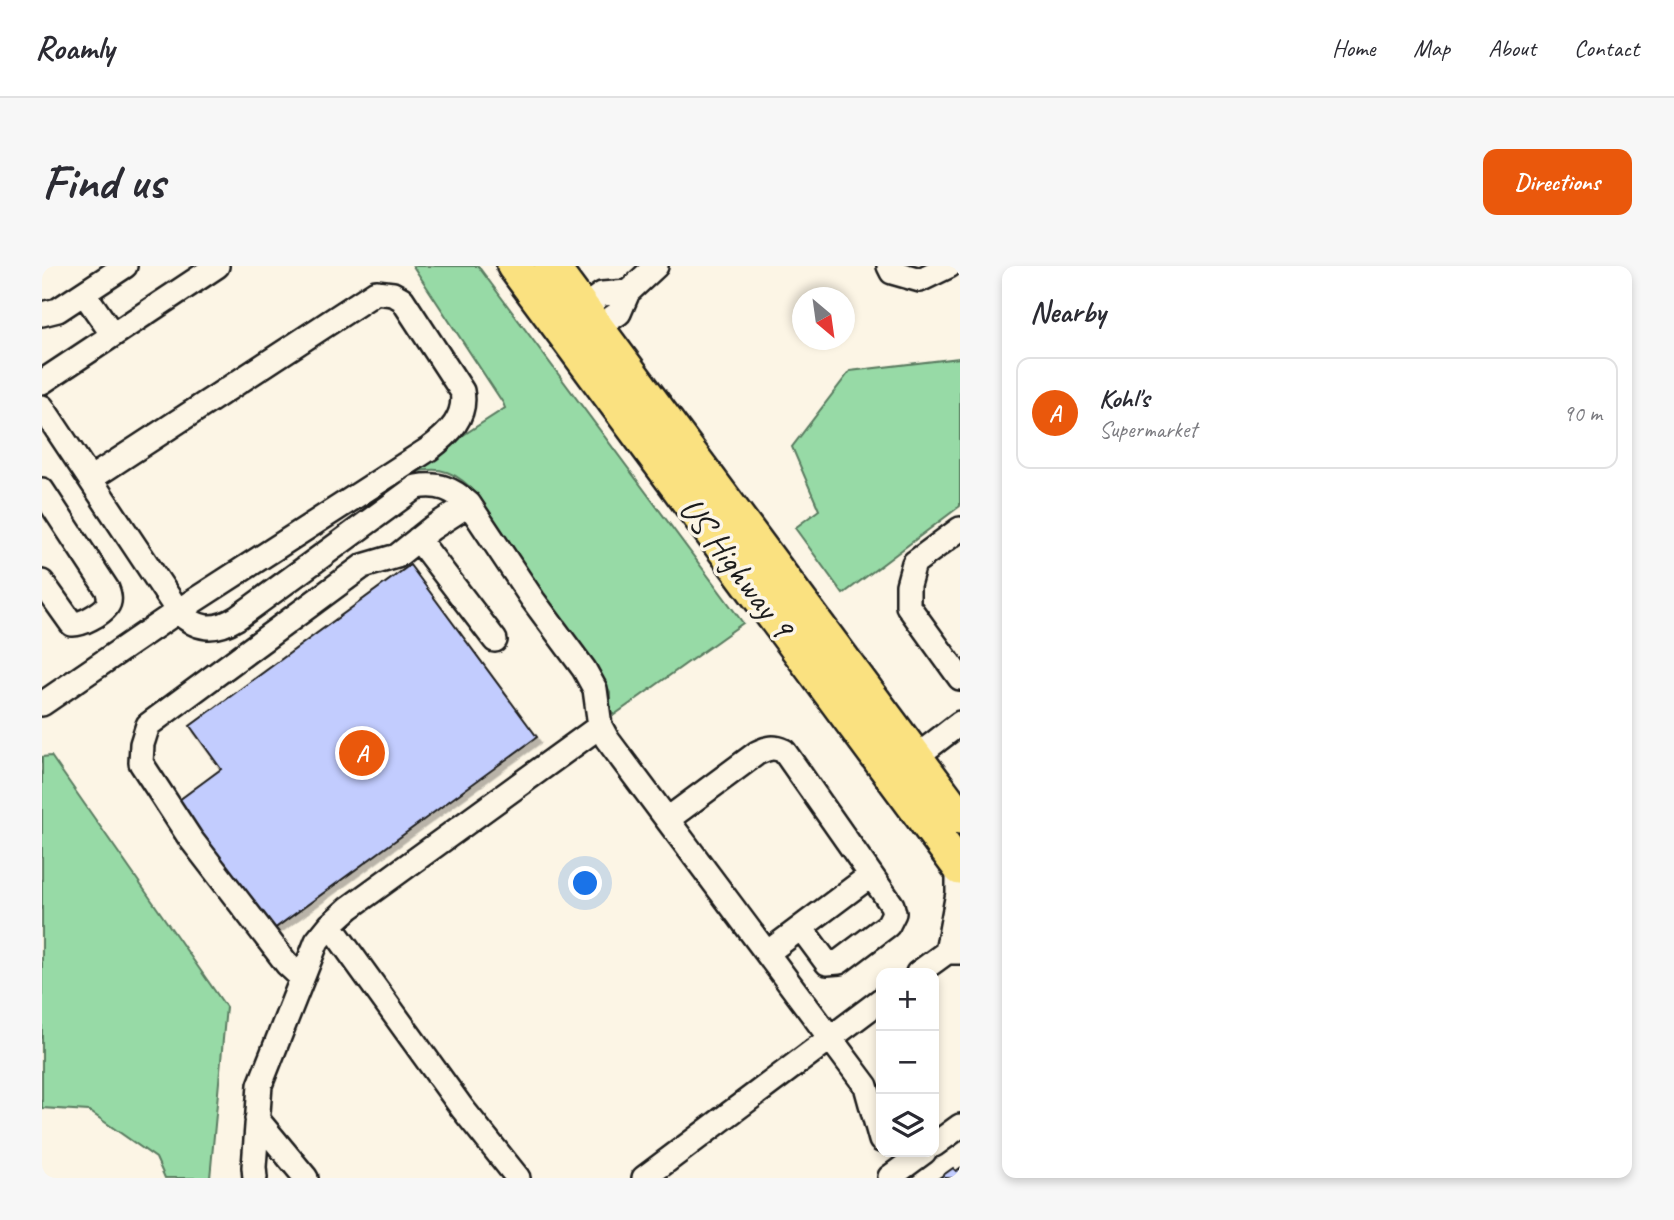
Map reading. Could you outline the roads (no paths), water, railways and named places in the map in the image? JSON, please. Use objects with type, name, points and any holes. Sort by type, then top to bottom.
[{"type":"highway","name":"US Highway 9","points":[[514,266],[959,867]]},
{"type":"highway","name":"US Highway 9","points":[[551,266],[960,817]]},
{"type":"lane","points":[[42,314],[58,310],[125,266]]},
{"type":"lane","points":[[42,382],[113,335],[193,272],[217,266]]},
{"type":"lane","points":[[589,318],[619,313],[628,292],[656,266]]},
{"type":"lane","points":[[889,266],[892,272],[920,280],[948,266]]},
{"type":"lane","points":[[42,704],[178,611],[429,449],[454,426],[461,414],[464,401],[462,391],[402,299],[376,292],[90,479]]},
{"type":"lane","points":[[84,293],[113,335]]},
{"type":"lane","points":[[42,407],[178,611],[198,627],[207,629],[225,625],[416,487],[441,486],[452,490],[469,504],[533,600],[584,669],[595,689],[600,726],[607,739],[866,1086],[876,1122]]},
{"type":"lane","points":[[42,490],[107,589],[110,601],[107,607],[79,625],[72,624],[42,582]]},
{"type":"lane","points":[[301,976],[287,964],[158,792],[141,763],[142,744],[149,725],[222,669],[363,566],[397,556],[469,504]]},
{"type":"lane","points":[[958,670],[908,606],[908,585],[914,564],[960,529]]},
{"type":"lane","points":[[418,539],[495,640]]},
{"type":"lane","points":[[916,757],[960,723]]},
{"type":"lane","points":[[255,1178],[260,1084],[317,941],[330,925],[373,891],[600,726]]},
{"type":"lane","points":[[667,820],[757,753],[776,747],[784,751],[892,905],[894,912],[888,925],[833,964],[827,962],[801,928]]},
{"type":"lane","points":[[926,968],[953,952],[959,867]]},
{"type":"lane","points":[[767,953],[871,875]]},
{"type":"lane","points":[[330,925],[462,1108],[518,1178]]},
{"type":"lane","points":[[644,1178],[876,1004]]},
{"type":"lane","points":[[257,1119],[306,1178]]},
{"type":"lane","points":[[939,1141],[960,1126]]},
{"type":"lane","points":[[885,1157],[890,1177],[917,1157]]},
{"type":"place","name":"Kohl's","points":[[362,753]]}]
